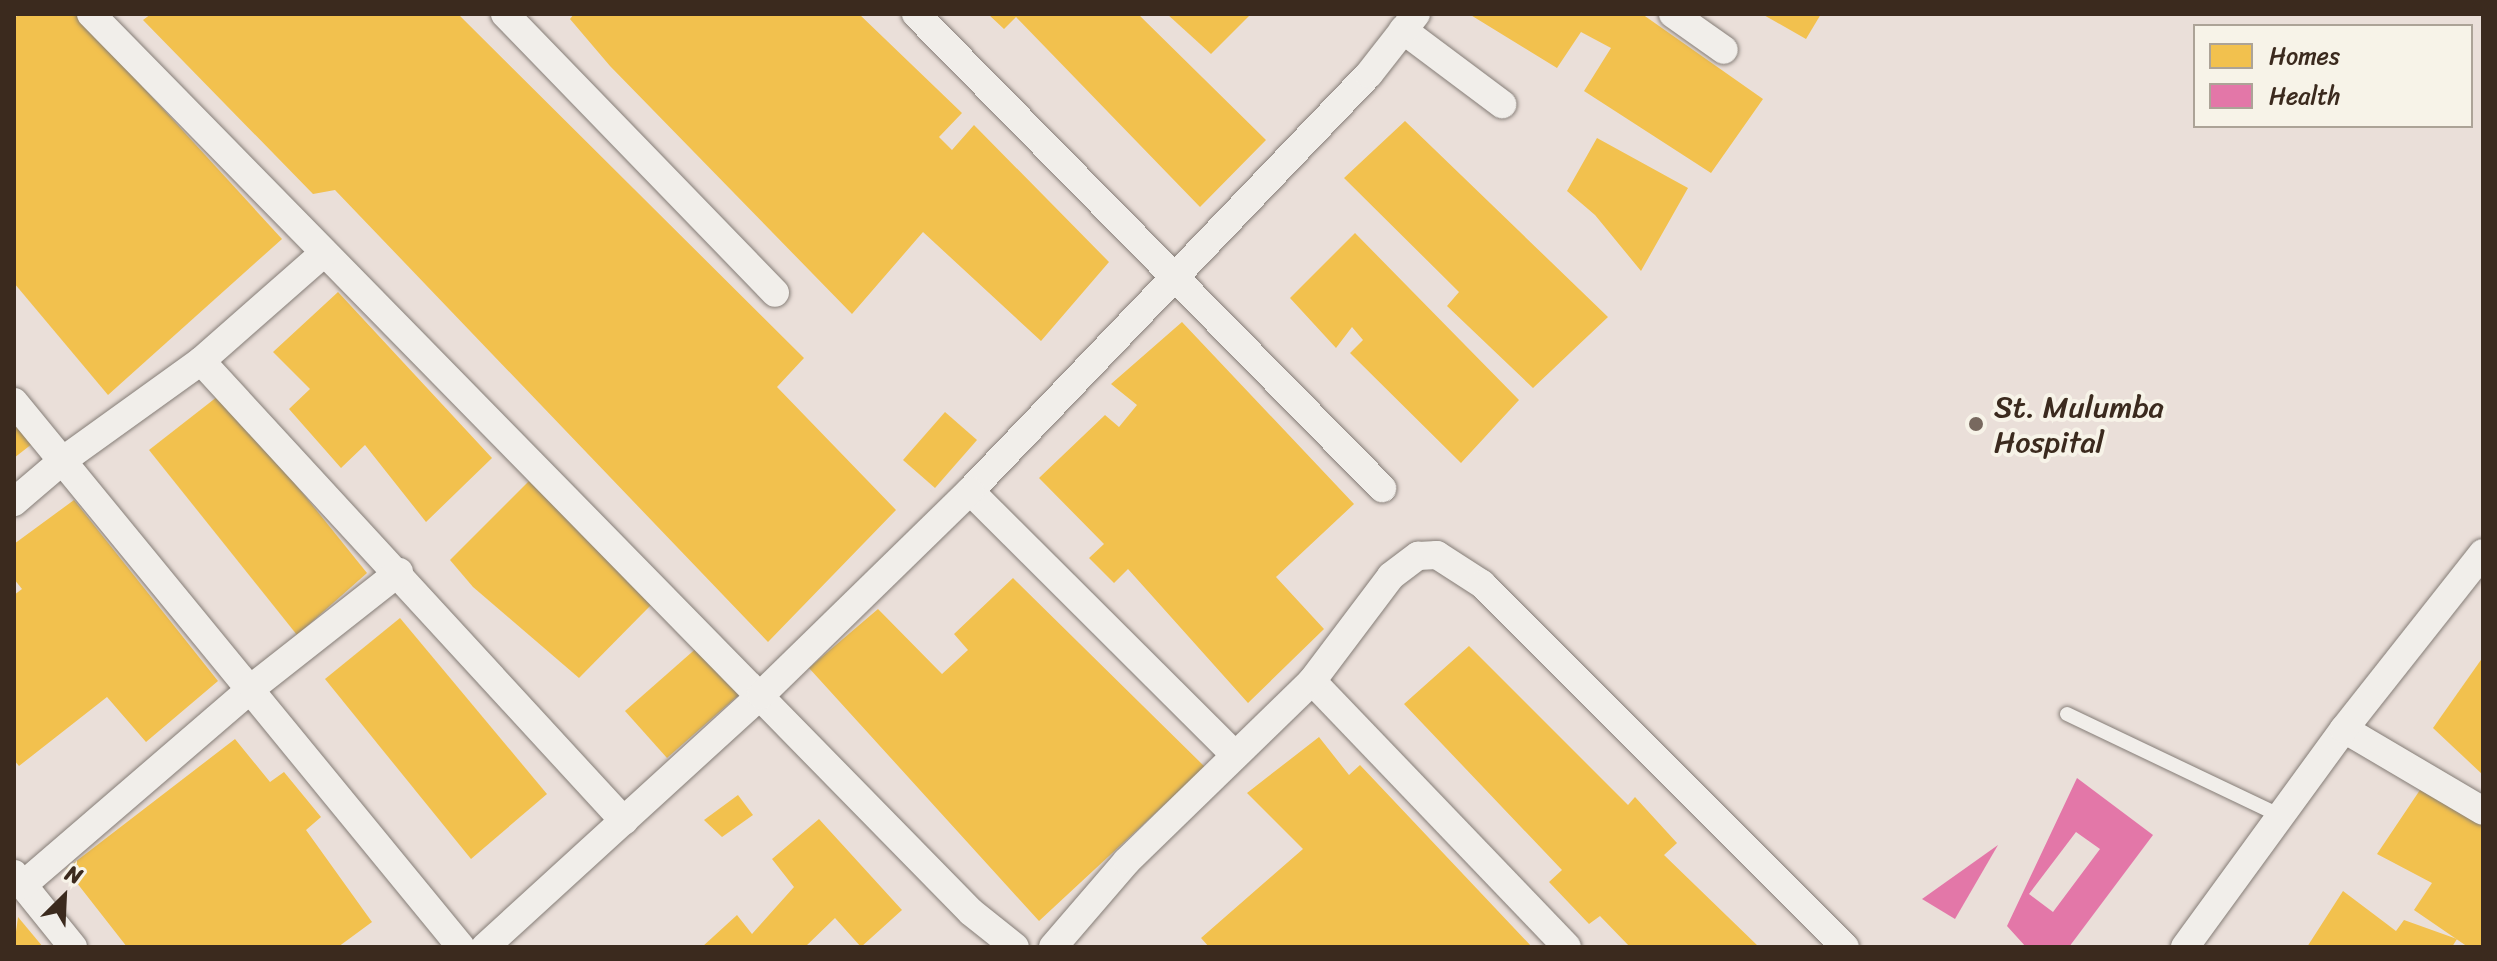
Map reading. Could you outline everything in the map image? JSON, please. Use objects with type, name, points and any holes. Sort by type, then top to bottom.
[{"type":"street","points":[[91,14],[971,912],[1015,947]]},
{"type":"street","points":[[916,14],[1382,488]]},
{"type":"street","points":[[1673,14],[1724,50]]},
{"type":"street","points":[[523,20],[775,293]]},
{"type":"street","points":[[485,947],[761,695],[970,491],[1369,74],[1409,22],[1502,104]]},
{"type":"street","points":[[14,502],[62,461],[201,361],[324,253]]},
{"type":"street","points":[[201,361],[399,572],[624,821]]},
{"type":"street","points":[[14,402],[253,687],[461,947]]},
{"type":"street","points":[[970,491],[1235,755]]},
{"type":"street","points":[[2195,944],[2344,729],[2483,553]]},
{"type":"street","points":[[1053,947],[1127,861],[1312,681],[1391,576],[1418,556],[1437,555],[1453,561],[1482,584],[1845,947]]},
{"type":"street","points":[[73,947],[18,880],[399,572]]},
{"type":"street","points":[[1312,681],[1567,947]]},
{"type":"street","points":[[2344,729],[2483,811]]},
{"type":"lane","points":[[2067,714],[2283,817]]},
{"type":"building: Homes","points":[[19,14],[76,14],[282,239],[108,395],[14,283],[14,19]]},
{"type":"building: Homes","points":[[151,14],[458,14],[804,358],[777,387],[896,510],[768,642],[335,190],[313,194],[143,20]]},
{"type":"building: Homes","points":[[574,14],[859,14],[962,113],[939,137],[952,150],[974,125],[1109,262],[1041,341],[923,232],[852,314],[610,66],[570,19]]},
{"type":"building: Homes","points":[[988,14],[1138,14],[1266,140],[1200,207],[1016,17],[1004,29]]},
{"type":"building: Homes","points":[[1167,14],[1251,14],[1211,54]]},
{"type":"building: Homes","points":[[1469,14],[1642,14],[1763,99],[1711,173],[1584,91],[1611,48],[1581,32],[1557,68]]},
{"type":"building: Homes","points":[[1762,14],[1821,14],[1806,39]]},
{"type":"building: Homes","points":[[1405,121],[1608,317],[1533,388],[1447,306],[1459,292],[1344,178]]},
{"type":"building: Homes","points":[[1597,138],[1688,188],[1641,271],[1595,215],[1567,191]]},
{"type":"building: Homes","points":[[1355,233],[1519,400],[1461,463],[1350,353],[1363,340],[1352,327],[1336,348],[1290,298]]},
{"type":"building: Homes","points":[[338,292],[492,458],[426,522],[365,445],[341,468],[289,409],[310,389],[273,352]]},
{"type":"building: Homes","points":[[1182,322],[1354,504],[1276,577],[1324,629],[1248,703],[1128,569],[1114,583],[1089,558],[1104,544],[1039,478],[1105,415],[1119,427],[1137,405],[1111,384]]},
{"type":"building: Homes","points":[[222,393],[367,573],[297,635],[149,450]]},
{"type":"building: Homes","points":[[945,412],[977,440],[935,488],[903,460]]},
{"type":"building: Homes","points":[[14,413],[37,440],[14,458]]},
{"type":"building: Homes","points":[[529,481],[651,605],[579,678],[473,587],[450,560]]},
{"type":"building: Homes","points":[[74,500],[218,681],[146,742],[107,697],[19,766],[14,760],[14,595],[22,589],[14,579],[14,544]]},
{"type":"building: Homes","points":[[1013,578],[1205,767],[1039,921],[809,668],[878,609],[942,674],[968,650],[954,634]]},
{"type":"building: Homes","points":[[400,618],[547,794],[471,859],[325,679]]},
{"type":"building: Homes","points":[[700,645],[742,692],[667,758],[625,711]]},
{"type":"building: Homes","points":[[1469,646],[1628,805],[1635,797],[1677,843],[1664,855],[1759,947],[1630,947],[1600,916],[1589,924],[1549,882],[1562,870],[1404,704]]},
{"type":"building: Homes","points":[[2483,657],[2483,775],[2433,728]]},
{"type":"building: Homes","points":[[1319,737],[1349,775],[1360,765],[1532,947],[1209,947],[1201,938],[1303,849],[1247,793]]},
{"type":"building: Homes","points":[[235,739],[270,782],[284,772],[321,817],[306,830],[372,922],[338,947],[127,947],[66,869]]},
{"type":"building: Homes","points":[[2426,781],[2483,823],[2483,947],[2468,947],[2414,910],[2432,883],[2377,854]]},
{"type":"building: Homes","points":[[738,795],[753,815],[722,837],[704,820]]},
{"type":"building: Homes","points":[[819,819],[902,910],[861,947],[835,918],[805,947],[702,947],[737,915],[752,934],[794,887],[772,859]]},
{"type":"building: Homes","points":[[2343,891],[2396,931],[2404,920],[2457,939],[2452,947],[2307,947]]},
{"type":"building: Homes","points":[[18,917],[43,947],[14,947]]},
{"type":"building: Health","points":[[2077,778],[2153,835],[2069,947],[2026,947],[2007,926]],"holes":[[[2076,832],[2100,849],[2053,912],[2029,894]]]},
{"type":"building: Health","points":[[1998,845],[1955,919],[1922,899]]},
{"type":"place","name":"St. Mulumba Hospital","points":[[1976,424]]}]
